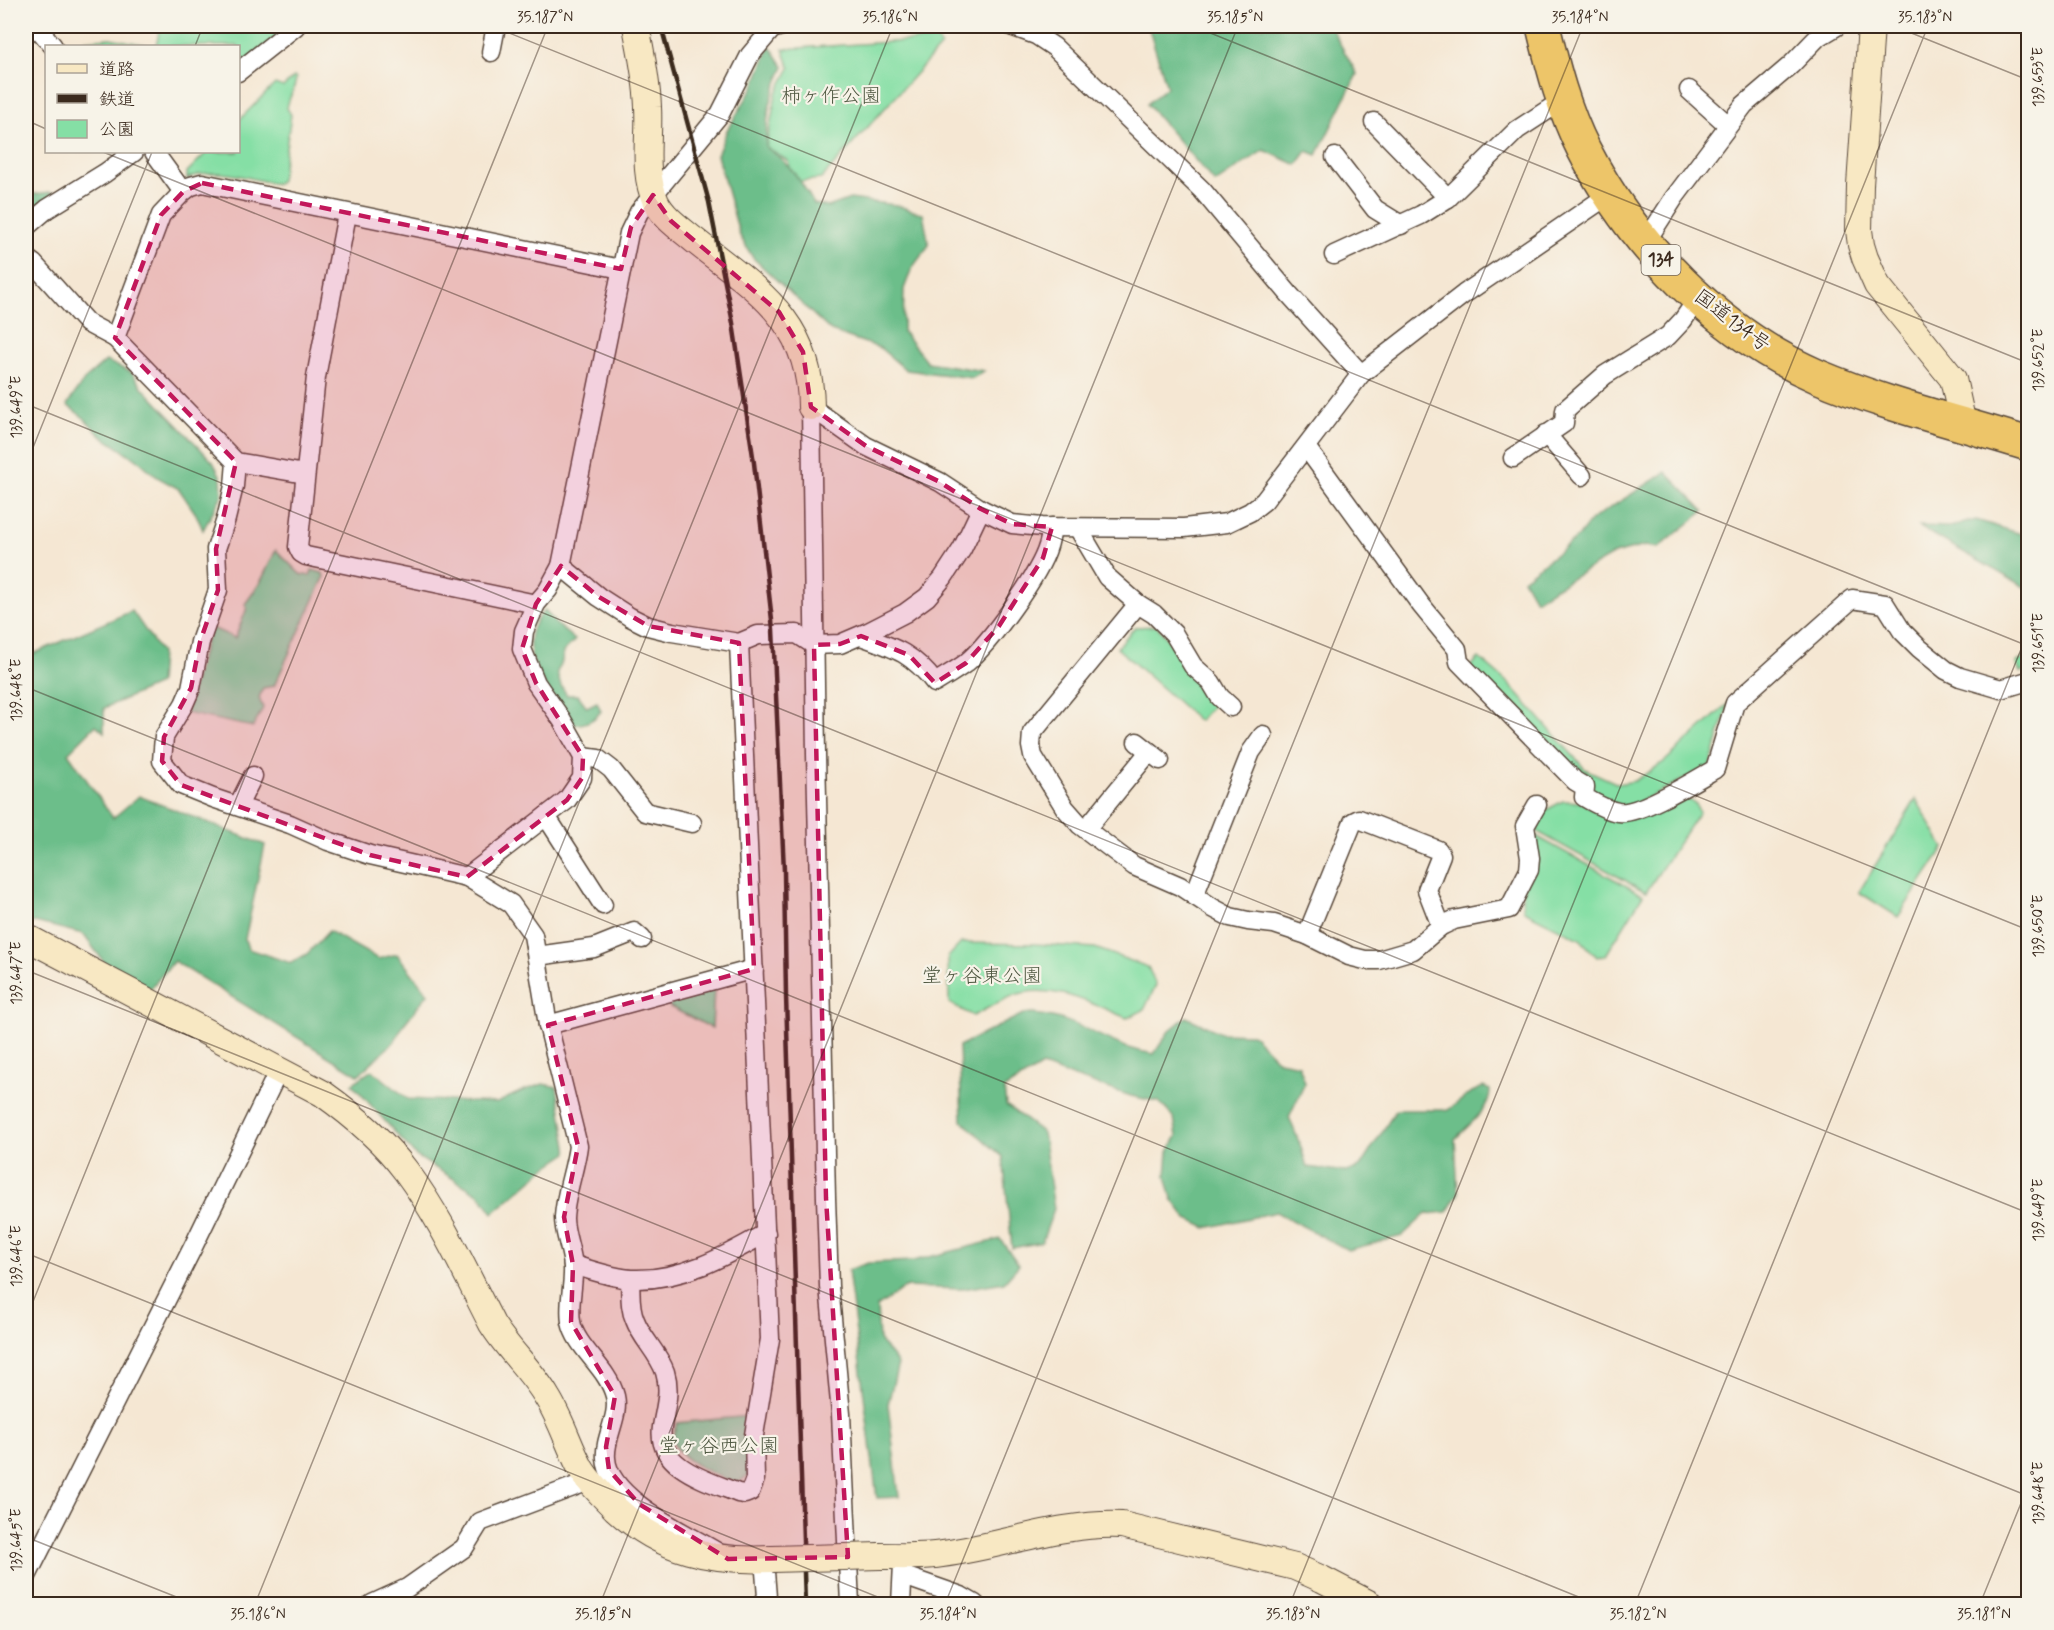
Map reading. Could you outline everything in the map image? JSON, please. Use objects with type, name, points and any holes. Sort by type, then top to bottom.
[{"type":"highway","name":"国道134号","points":[[1543,26],[1563,100],[1584,149],[1610,194],[1645,243],[1698,298],[1749,337],[1815,375],[1865,395],[2028,444]]},
{"type":"street","points":[[26,34],[36,26],[52,45]]},
{"type":"street","points":[[240,70],[296,26]]},
{"type":"street","points":[[491,52],[496,26]]},
{"type":"street","points":[[636,26],[648,109],[647,164],[656,202],[671,221],[764,296],[779,312],[803,352],[811,384],[814,645],[826,1198],[829,1286],[841,1414],[850,1605]]},
{"type":"street","points":[[467,877],[567,800],[582,778],[583,757],[562,720],[536,682],[522,649],[524,631],[536,604],[548,590],[561,566],[631,227],[639,212],[720,114],[750,55],[772,29],[782,26]]},
{"type":"street","points":[[1011,26],[1035,34],[1054,47],[1202,190],[1283,287],[1361,374]]},
{"type":"street","points":[[1645,243],[1674,198],[1744,105],[1791,65],[1817,39],[1837,26]]},
{"type":"street","points":[[1871,26],[1860,185],[1861,245],[1877,285],[1953,380],[1963,424]]},
{"type":"street","points":[[1689,90],[1728,126]]},
{"type":"street","points":[[1334,255],[1401,225],[1448,198],[1517,130],[1563,100]]},
{"type":"street","points":[[1374,122],[1448,198]]},
{"type":"street","points":[[26,227],[47,209],[133,153]]},
{"type":"street","points":[[155,153],[183,192]]},
{"type":"street","points":[[1335,157],[1375,209],[1401,225]]},
{"type":"street","points":[[116,338],[161,215],[183,192],[191,186],[202,183],[621,269]]},
{"type":"street","points":[[812,407],[866,446],[940,482],[981,509],[1012,524],[1078,528],[1185,528],[1227,523],[1250,512],[1264,501],[1361,374],[1464,294],[1610,194]]},
{"type":"street","points":[[347,214],[316,377],[298,547],[306,556],[536,604]]},
{"type":"street","points":[[26,258],[87,323],[116,338],[236,462],[305,474]]},
{"type":"street","points":[[1513,458],[1564,423],[1565,410],[1605,375],[1668,336],[1683,320],[1698,298]]},
{"type":"street","points":[[1546,434],[1582,476]]},
{"type":"street","points":[[1306,447],[1421,605],[1457,649],[1459,662],[1575,781],[1585,787],[1584,797],[1603,808],[1620,813],[1640,808],[1715,769],[1735,703],[1852,599],[1885,604],[1902,631],[1919,648],[1946,670],[1960,677],[2001,689],[2028,681]]},
{"type":"street","points":[[236,462],[234,486],[216,549],[218,590],[200,642],[191,688],[164,737],[162,761],[181,785],[290,824],[328,841],[370,855],[467,877],[511,904],[533,935],[548,1025],[578,1146],[564,1217],[573,1265],[571,1322],[579,1338],[608,1380],[615,1396],[616,1409],[606,1447],[606,1460],[613,1478],[639,1504],[728,1559]]},
{"type":"street","points":[[561,566],[599,597],[648,626],[739,643],[758,635],[797,634],[814,645],[840,644],[861,636],[905,613],[927,597],[962,549],[981,509]]},
{"type":"street","points":[[861,636],[909,656],[935,683],[966,663],[999,626],[1031,580],[1043,558],[1052,527]]},
{"type":"street","points":[[1078,528],[1107,577],[1138,604],[1154,614],[1174,634],[1193,666],[1231,706]]},
{"type":"street","points":[[1138,604],[1032,733],[1033,756],[1065,808],[1086,829],[1134,866],[1165,878],[1230,917],[1274,924],[1306,935],[1349,956],[1365,960],[1379,960],[1413,950],[1441,926],[1455,920],[1509,909],[1529,870],[1530,858],[1525,826],[1537,805]]},
{"type":"street","points":[[630,1279],[631,1310],[635,1321],[658,1356],[666,1375],[667,1403],[661,1434],[664,1446],[672,1459],[689,1473],[745,1494],[750,1492],[754,1486],[754,1435],[770,1340],[739,643]]},
{"type":"street","points":[[1194,896],[1227,832],[1252,769],[1251,752],[1263,735]]},
{"type":"street","points":[[1086,829],[1149,751]]},
{"type":"street","points":[[583,757],[598,759],[611,769],[645,812],[692,823]]},
{"type":"street","points":[[238,806],[253,776]]},
{"type":"street","points":[[546,816],[603,905]]},
{"type":"street","points":[[1306,935],[1353,822],[1359,819],[1438,850],[1441,855],[1427,890],[1441,926]]},
{"type":"street","points":[[537,956],[594,948],[634,932],[642,939]]},
{"type":"street","points":[[26,937],[322,1093],[353,1116],[406,1171],[445,1233],[501,1338],[543,1390],[555,1409],[589,1481],[627,1520],[649,1534],[690,1552],[728,1559],[895,1563],[1090,1526],[1122,1525],[1295,1567],[1370,1605]]},
{"type":"street","points":[[548,1025],[754,969]]},
{"type":"street","points":[[26,1578],[193,1247],[279,1070]]},
{"type":"street","points":[[573,1265],[630,1279],[669,1277],[720,1259],[766,1233]]},
{"type":"street","points":[[372,1605],[407,1588],[464,1548],[480,1522],[589,1481]]},
{"type":"street","points":[[762,1605],[767,1597],[768,1559]]},
{"type":"street","points":[[895,1563],[900,1605]]},
{"type":"street","points":[[895,1563],[975,1605]]},
{"type":"highlighted area","points":[[202,183],[621,269],[631,227],[653,195],[671,221],[779,312],[803,352],[811,407],[866,446],[940,482],[981,509],[1012,524],[1052,527],[1043,558],[999,626],[966,663],[935,683],[909,655],[861,636],[840,644],[814,645],[826,1198],[848,1557],[728,1559],[639,1504],[609,1470],[606,1447],[615,1396],[571,1322],[573,1265],[564,1217],[578,1146],[548,1025],[754,969],[739,643],[648,626],[599,597],[561,566],[536,604],[522,649],[536,683],[583,757],[582,778],[567,800],[467,877],[370,855],[181,785],[162,761],[164,737],[191,688],[200,642],[218,590],[216,549],[236,462],[115,338],[161,215],[183,192]]},
{"type":"green space","points":[[169,26],[290,26],[240,66],[240,45],[156,45],[160,29]]},
{"type":"green space","points":[[1148,26],[1330,26],[1357,74],[1317,155],[1307,151],[1297,165],[1264,150],[1215,183],[1147,104],[1167,87]]},
{"type":"green space","points":[[110,38],[146,45],[95,45],[86,40]]},
{"type":"green space","name":"柿ヶ作公園","points":[[937,39],[941,46],[821,179],[795,182],[788,161],[766,147],[776,94],[790,68],[783,49]]},
{"type":"green space","points":[[770,46],[784,67],[770,106],[766,147],[794,172],[814,204],[828,207],[850,199],[896,205],[923,214],[929,245],[912,268],[904,289],[903,332],[927,362],[984,371],[973,378],[906,370],[880,348],[831,331],[753,258],[740,236],[717,155],[727,130],[754,86]]},
{"type":"green space","points":[[294,77],[296,78],[287,108],[291,115],[281,180],[277,184],[219,173],[196,175],[187,179],[187,172],[206,153],[240,153],[240,119],[275,84],[283,87]]},
{"type":"green space","points":[[51,192],[57,195],[26,221],[26,195]]},
{"type":"green space","points":[[106,361],[131,372],[143,388],[213,462],[221,477],[222,495],[203,530],[196,514],[179,489],[157,477],[139,461],[101,436],[84,418],[67,405],[84,380]]},
{"type":"green space","points":[[1666,472],[1704,511],[1658,548],[1645,546],[1614,554],[1535,600],[1523,579],[1578,537],[1591,520]]},
{"type":"green space","points":[[1976,520],[2028,536],[2028,589],[1918,526],[1950,527]]},
{"type":"green space","points":[[276,550],[300,574],[310,576],[312,570],[323,573],[324,578],[274,686],[263,688],[259,698],[263,708],[253,727],[185,713],[210,627],[235,638],[247,608],[245,604],[260,583]]},
{"type":"green space","points":[[545,610],[554,622],[575,640],[563,652],[562,662],[557,672],[561,686],[567,695],[578,695],[587,707],[597,702],[601,711],[588,722],[572,724],[536,668],[531,653],[530,638],[534,624]]},
{"type":"green space","points":[[132,611],[161,653],[159,684],[104,708],[104,732],[96,725],[68,753],[113,818],[139,796],[265,845],[245,939],[248,949],[291,963],[307,954],[329,931],[378,959],[397,954],[428,994],[404,1024],[394,1042],[358,1075],[174,961],[149,990],[112,973],[83,934],[35,922],[26,924],[26,657]]},
{"type":"green space","points":[[1157,626],[1215,698],[1213,705],[1199,721],[1117,648],[1135,627]]},
{"type":"green space","points":[[2028,651],[2028,670],[2020,672],[2016,663],[2023,659]]},
{"type":"green space","points":[[1479,658],[1508,683],[1585,769],[1618,784],[1635,781],[1664,762],[1729,703],[1710,766],[1628,808],[1587,794],[1469,668]]},
{"type":"green space","points":[[1682,796],[1696,804],[1699,812],[1646,892],[1536,831],[1546,810],[1563,801],[1581,802],[1598,812]]},
{"type":"green space","points":[[1916,799],[1944,848],[1898,917],[1859,892]]},
{"type":"green space","points":[[1534,835],[1643,895],[1606,955],[1597,957],[1580,939],[1524,911],[1522,899]]},
{"type":"green space","name":"堂ヶ谷東公園","points":[[961,943],[1095,948],[1148,967],[1156,985],[1144,1010],[1127,1018],[1070,996],[1039,991],[1025,992],[1010,997],[973,1016],[949,1003],[948,957]]},
{"type":"green space","points":[[714,988],[712,1028],[670,1007],[668,1001]]},
{"type":"green space","points":[[1023,1014],[1064,1020],[1113,1042],[1154,1054],[1169,1031],[1186,1017],[1221,1033],[1252,1034],[1279,1061],[1299,1065],[1305,1083],[1289,1117],[1307,1167],[1346,1172],[1360,1167],[1396,1110],[1448,1110],[1472,1092],[1483,1087],[1490,1090],[1489,1097],[1482,1111],[1455,1139],[1458,1194],[1447,1212],[1426,1214],[1402,1236],[1348,1250],[1276,1212],[1206,1228],[1187,1219],[1172,1199],[1166,1176],[1168,1152],[1177,1136],[1174,1118],[1159,1102],[1131,1096],[1042,1066],[1004,1089],[1006,1105],[1043,1133],[1054,1209],[1042,1242],[1012,1248],[1003,1157],[962,1121],[959,1046]]},
{"type":"green space","points":[[372,1070],[408,1099],[497,1103],[543,1084],[557,1087],[568,1153],[544,1169],[493,1213],[480,1195],[416,1156],[352,1084]]},
{"type":"green space","points":[[1000,1239],[1019,1265],[1004,1282],[963,1289],[905,1287],[877,1307],[879,1340],[898,1364],[888,1404],[899,1497],[877,1498],[848,1270],[868,1263],[913,1261]]},
{"type":"green space","name":"堂ヶ谷西公園","points":[[750,1416],[748,1476],[736,1484],[698,1466],[674,1445],[673,1435],[677,1423]]},
{"type":"railway","points":[[661,26],[709,202],[733,323],[754,463],[773,629],[784,871],[805,1604]]}]
